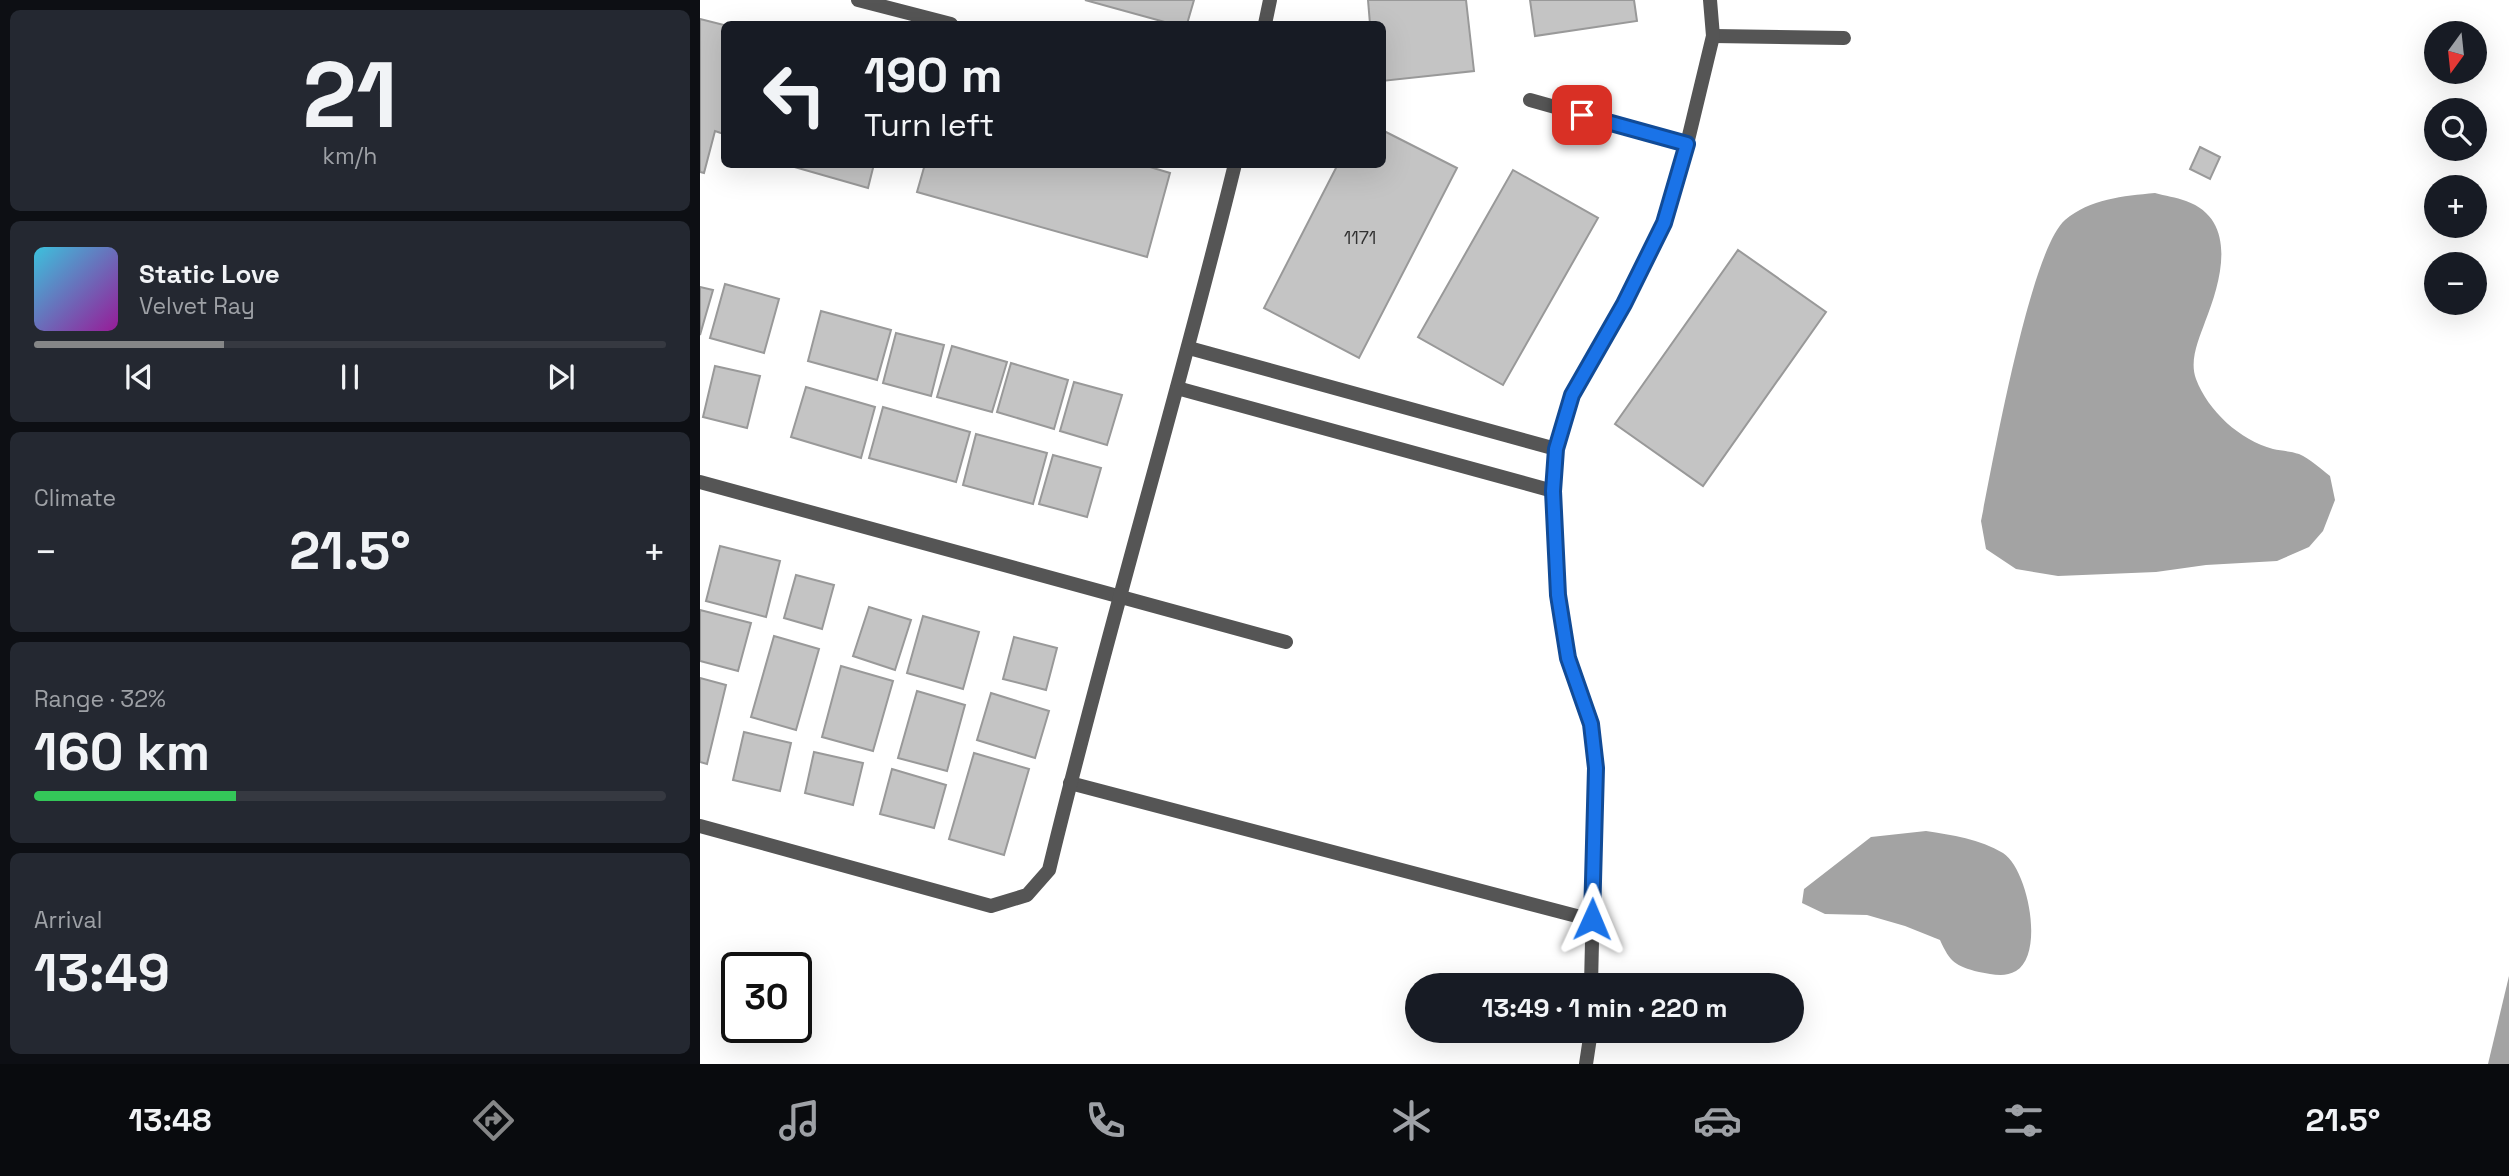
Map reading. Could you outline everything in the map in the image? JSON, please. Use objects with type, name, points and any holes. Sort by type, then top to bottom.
[{"type":"street","points":[[858,0],[939,21]]},
{"type":"street","points":[[1266,21],[1270,0]]},
{"type":"street","points":[[1591,973],[1596,768],[1591,724],[1568,658],[1558,595],[1553,491],[1556,449],[1572,395],[1624,304],[1664,223],[1687,144],[1713,36],[1710,0]]},
{"type":"street","points":[[1713,36],[1844,38]]},
{"type":"street","points":[[1530,100],[1687,144]]},
{"type":"street","points":[[700,826],[990,906],[1027,895],[1049,870],[1119,597],[1189,348],[1234,168]]},
{"type":"street","points":[[1189,348],[1556,449]]},
{"type":"street","points":[[1177,388],[1553,491]]},
{"type":"street","points":[[700,482],[1286,642]]},
{"type":"street","points":[[1070,783],[1592,919]]},
{"type":"street","points":[[1586,1064],[1589,1043]]},
{"type":"shaded area","points":[[2155,193],[2182,200],[2203,210],[2214,222],[2220,237],[2220,271],[2194,357],[2194,372],[2201,391],[2227,423],[2249,439],[2273,449],[2299,454],[2330,476],[2335,500],[2323,531],[2309,547],[2277,561],[2206,565],[2156,572],[2058,576],[2016,569],[1986,549],[1981,521],[2014,362],[2039,272],[2052,239],[2065,220],[2075,213],[2107,200]]},
{"type":"shaded area","points":[[1926,831],[1985,844],[2003,853],[2012,862],[2026,893],[2031,930],[2030,948],[2025,962],[2016,971],[1998,975],[1971,970],[1954,962],[1940,940],[1905,926],[1867,915],[1825,914],[1802,903],[1804,889],[1871,837]]},
{"type":"shaded area","points":[[2509,976],[2509,1064],[2488,1064]]},
{"type":"building","points":[[1085,0],[1194,0],[1188,21],[1161,21]]},
{"type":"building","points":[[1368,0],[1466,0],[1474,71],[1386,81],[1386,21],[1370,21]]},
{"type":"building","points":[[1530,0],[1634,0],[1637,21],[1535,36]]},
{"type":"building","points":[[700,19],[721,24],[721,133],[715,131],[704,173],[700,172]]},
{"type":"building","points":[[1386,132],[1457,168],[1359,358],[1264,308],[1336,168],[1386,168]]},
{"type":"building","points":[[2200,147],[2220,157],[2210,179],[2190,169]]},
{"type":"building","points":[[798,168],[873,168],[868,188]]},
{"type":"building","points":[[924,168],[1153,168],[1170,173],[1147,257],[917,192]]},
{"type":"building","points":[[1513,170],[1598,218],[1503,385],[1418,337]]},
{"type":"building","points":[[1738,250],[1826,312],[1703,486],[1615,424]]},
{"type":"building","points":[[725,284],[779,299],[764,353],[710,338]]},
{"type":"building","points":[[700,287],[713,290],[700,335]]},
{"type":"building","points":[[821,311],[891,330],[877,380],[808,361]]},
{"type":"building","points":[[896,333],[944,345],[931,396],[883,383]]},
{"type":"building","points":[[952,346],[1007,362],[992,412],[937,397]]},
{"type":"building","points":[[1011,363],[1068,380],[1054,429],[997,412]]},
{"type":"building","points":[[715,366],[760,376],[747,428],[703,417]]},
{"type":"building","points":[[1074,382],[1122,395],[1107,445],[1060,431]]},
{"type":"building","points":[[806,387],[875,407],[861,458],[791,437]]},
{"type":"building","points":[[883,407],[970,432],[956,482],[869,458]]},
{"type":"building","points":[[976,434],[1047,453],[1033,504],[963,485]]},
{"type":"building","points":[[1053,455],[1101,468],[1087,517],[1039,504]]},
{"type":"building","points":[[720,546],[780,561],[766,617],[706,601]]},
{"type":"building","points":[[796,575],[834,585],[822,629],[784,618]]},
{"type":"building","points":[[869,607],[911,620],[895,670],[853,656]]},
{"type":"building","points":[[700,610],[751,623],[738,671],[700,661]]},
{"type":"building","points":[[923,616],[979,632],[963,689],[907,673]]},
{"type":"building","points":[[774,636],[819,649],[796,730],[751,717]]},
{"type":"building","points":[[1014,637],[1057,648],[1046,690],[1003,679]]},
{"type":"building","points":[[841,666],[893,681],[873,751],[822,737]]},
{"type":"building","points":[[700,678],[726,685],[707,764],[700,762]]},
{"type":"building","points":[[917,691],[965,705],[947,771],[898,758]]},
{"type":"building","points":[[991,693],[1049,711],[1035,758],[977,740]]},
{"type":"building","points":[[744,732],[791,743],[780,791],[733,780]]},
{"type":"building","points":[[814,752],[863,763],[853,805],[805,793]]},
{"type":"building","points":[[974,753],[1029,769],[1004,855],[949,839]]},
{"type":"building","points":[[892,769],[946,785],[934,828],[880,814]]},
{"type":"route","points":[[1582,115],[1687,144],[1664,223],[1624,304],[1572,395],[1556,449],[1553,491],[1558,595],[1568,658],[1591,724],[1596,768],[1592,919]]}]
